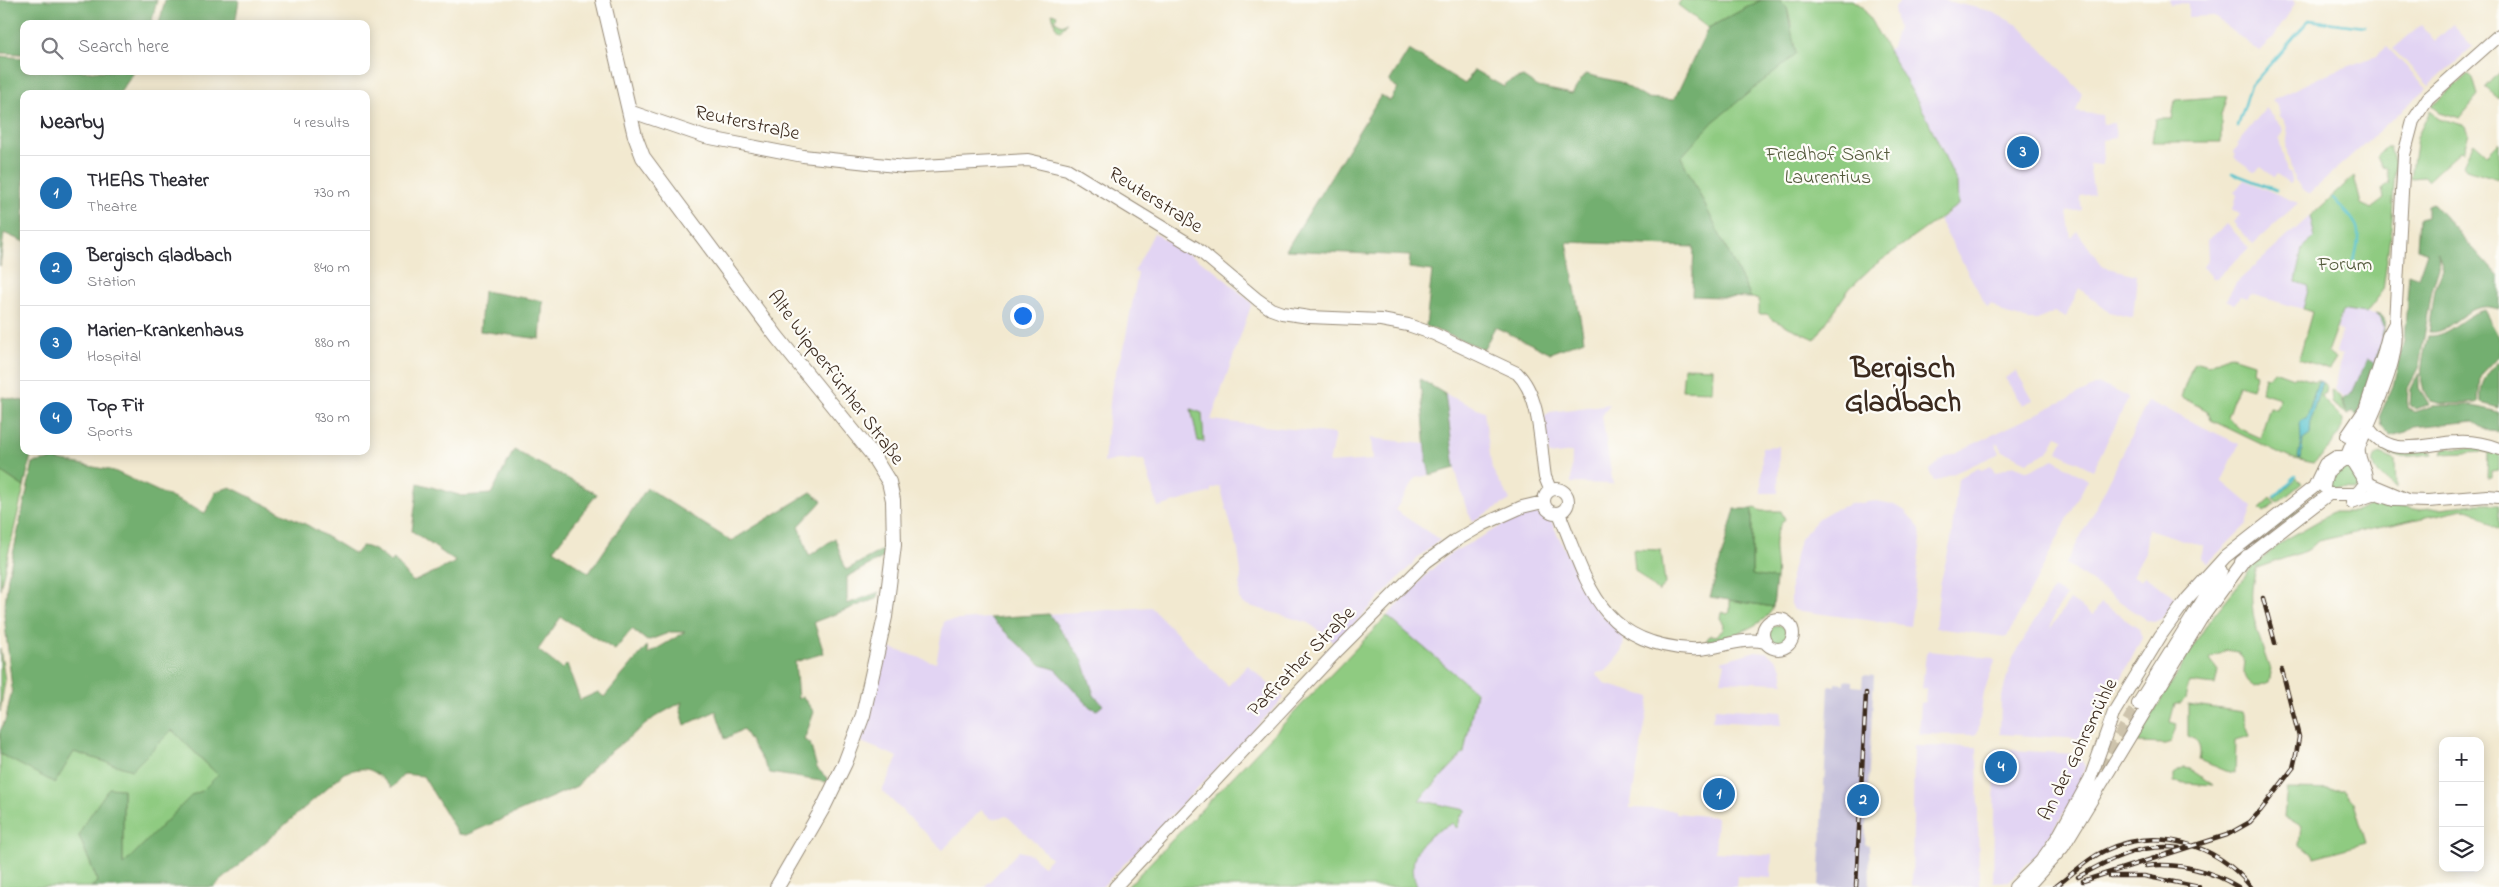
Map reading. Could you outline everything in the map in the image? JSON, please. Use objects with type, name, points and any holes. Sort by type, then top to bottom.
[{"type":"main road","name":"Alte Wipperfürther Straße","points":[[603,0],[638,146],[648,166],[777,337],[871,453],[889,482],[893,500],[894,545],[885,617],[863,715],[845,763],[824,806],[777,887]]},
{"type":"main road","points":[[2327,489],[2356,494],[2365,482],[2366,470],[2359,457],[2359,447],[2391,363],[2397,337],[2394,323],[2404,155],[2414,121],[2422,104],[2499,35]]},
{"type":"main road","name":"Reuterstraße","points":[[629,111],[704,137],[802,156],[904,167],[1028,160],[1067,169],[1196,248],[1258,300],[1282,313],[1309,317],[1382,320],[1408,325],[1434,334],[1517,373],[1526,381],[1533,394],[1545,477],[1550,489]]},
{"type":"main road","points":[[2342,458],[2348,434],[2364,411],[2394,323]]},
{"type":"main road","points":[[2368,425],[2371,432],[2388,444],[2407,449],[2457,442],[2479,444],[2499,449]]},
{"type":"main road","points":[[2327,489],[2325,464],[2342,458],[2354,464],[2365,482],[2408,500]]},
{"type":"main road","name":"An der Gohrsmühle","points":[[2014,887],[2041,861],[2058,837],[2090,779],[2114,712],[2166,628],[2187,599],[2225,557],[2314,487],[2327,489]]},
{"type":"main road","points":[[1550,489],[1561,489],[1568,497],[1566,506],[1559,513],[1547,510],[1543,502],[1544,496],[1550,489]]},
{"type":"main road","points":[[2327,489],[2350,502],[2375,494],[2394,500],[2499,497]]},
{"type":"main road","points":[[2208,592],[2247,556],[2290,522],[2327,489]]},
{"type":"main road","name":"Paffrather Straße","points":[[1115,887],[1338,650],[1426,562],[1455,541],[1484,524],[1522,506],[1543,502]]},
{"type":"main road","points":[[1559,513],[1588,587],[1604,612],[1623,628],[1644,640],[1691,650],[1723,645],[1750,639],[1765,642],[1771,648],[1779,649],[1787,646],[1792,638],[1791,627],[1785,622],[1778,620],[1723,645]]},
{"type":"main road","points":[[2138,704],[2217,576],[2255,535]]},
{"type":"main road","name":"An der Gohrsmühle","points":[[2027,887],[2063,847],[2201,619],[2247,556]]},
{"type":"main road","points":[[1765,642],[1764,630],[1768,624]]},
{"type":"main road","points":[[2102,745],[2122,748]]},
{"type":"shaded area","points":[[1901,0],[1942,0],[1990,11],[2020,26],[2082,93],[2076,112],[2102,115],[2103,124],[2114,123],[2116,138],[2102,140],[2103,165],[2089,164],[2094,194],[2080,196],[2082,210],[2067,212],[2071,238],[2077,231],[2103,267],[2137,275],[2133,318],[2109,312],[2079,288],[2066,317],[2055,312],[2037,320],[2029,320],[2006,314],[1991,304],[1987,307],[1939,220],[1958,205],[1957,183],[1925,114],[1887,50],[1892,47],[1898,28],[1894,8]]},
{"type":"shaded area","points":[[2169,0],[2293,0],[2295,4],[2273,38],[2259,51],[2213,16],[2188,17],[2188,3],[2170,5]]},
{"type":"shaded area","points":[[2421,25],[2435,41],[2453,25],[2473,47],[2429,86],[2393,49]]},
{"type":"shaded area","points":[[2387,47],[2427,88],[2308,194],[2294,179],[2286,148],[2288,133],[2285,121],[2280,116],[2278,106],[2272,100],[2324,75],[2376,56]]},
{"type":"shaded area","points":[[2266,108],[2282,127],[2283,133],[2279,139],[2287,172],[2289,172],[2292,182],[2290,184],[2277,174],[2274,177],[2261,167],[2255,172],[2234,157],[2236,154],[2234,152],[2239,144],[2237,143]]},
{"type":"shaded area","points":[[2244,180],[2298,203],[2253,244],[2233,222],[2240,215],[2233,209],[2237,195],[2234,192]]},
{"type":"shaded area","points":[[2310,216],[2315,237],[2303,248],[2296,282],[2309,286],[2303,309],[2250,294],[2248,298],[2241,296],[2234,304],[2226,300],[2236,283]]},
{"type":"shaded area","points":[[2227,224],[2249,248],[2217,278],[2213,278],[2203,267],[2208,259],[2207,240]]},
{"type":"shaded area","points":[[1154,233],[1213,269],[1252,303],[1211,420],[1335,434],[1329,463],[1373,460],[1371,438],[1425,444],[1430,475],[1416,478],[1395,510],[1440,540],[1422,554],[1338,641],[1332,641],[1309,623],[1243,604],[1239,599],[1241,573],[1238,550],[1220,486],[1211,489],[1212,492],[1158,507],[1144,460],[1117,460],[1104,463],[1112,384],[1125,341],[1138,273],[1134,272]]},
{"type":"shaded area","points":[[2346,310],[2375,314],[2381,320],[2384,327],[2376,363],[2367,360],[2352,393],[2343,398],[2335,389],[2342,355],[2336,353],[2342,331],[2337,329],[2342,312]]},
{"type":"shaded area","points":[[2016,371],[2033,400],[2022,405],[2005,378]]},
{"type":"shaded area","points":[[2099,384],[2127,396],[2128,399],[2093,470],[2057,452],[2064,439],[2057,436],[2048,452],[2027,462],[2003,451],[1998,443],[1996,444],[2000,453],[1934,481],[1929,471],[1938,461]]},
{"type":"shaded area","points":[[1445,394],[1484,411],[1492,469],[1510,500],[1473,521],[1467,511],[1456,472]]},
{"type":"shaded area","points":[[2148,401],[2239,444],[2222,481],[2253,507],[2247,524],[2208,563],[2202,558],[2203,546],[2148,529],[2145,552],[2132,576],[2141,580],[2144,576],[2178,599],[2161,619],[2154,622],[2148,621],[2066,564],[2096,508]]},
{"type":"shaded area","points":[[1610,404],[1602,416],[1613,484],[1571,483],[1572,452],[1549,455],[1544,416],[1550,412]]},
{"type":"shaded area","points":[[1779,446],[1778,493],[1761,493],[1762,447]]},
{"type":"shaded area","points":[[2054,459],[2087,481],[2007,637],[1935,628],[1940,585],[1951,540],[1958,478],[1979,468],[1981,470],[1991,466],[1995,473],[2013,465],[2028,471]]},
{"type":"shaded area","points":[[1877,501],[1892,504],[1904,510],[1920,530],[1921,540],[1910,626],[1794,610],[1791,604],[1791,576],[1800,539],[1819,518],[1833,510],[1851,504]]},
{"type":"shaded area","points":[[1537,513],[1551,521],[1590,600],[1599,612],[1623,634],[1624,645],[1620,654],[1606,671],[1596,673],[1605,684],[1650,697],[1630,808],[1676,810],[1676,813],[1717,817],[1715,852],[1772,855],[1771,878],[1737,876],[1736,887],[1417,887],[1412,872],[1413,860],[1419,846],[1432,833],[1453,823],[1466,810],[1419,800],[1464,753],[1387,616],[1448,555],[1514,519]]},
{"type":"shaded area","points":[[2053,589],[2066,596],[2055,612],[2050,629],[2070,600],[2093,615],[2101,603],[2139,629],[2142,638],[2105,710],[2088,737],[2082,739],[2000,734],[2001,700],[2013,658]]},
{"type":"shaded area","points":[[1151,607],[1228,686],[1248,665],[1284,698],[1102,887],[984,887],[1019,851],[1030,854],[1043,866],[1051,858],[1007,816],[992,819],[981,810],[943,850],[882,791],[898,757],[861,742],[887,647],[936,663],[944,621],[990,618],[1040,665],[1055,669],[1090,707],[1097,710],[1103,705],[1094,695],[1083,661],[1049,614]]},
{"type":"shaded area","points":[[1756,651],[1766,652],[1777,660],[1782,668],[1784,683],[1721,681],[1725,663],[1721,661]]},
{"type":"shaded area","points":[[1929,651],[1993,658],[1995,661],[1984,692],[1978,732],[1975,735],[1919,734],[1921,703],[1925,702],[1926,689],[1922,688],[1926,654]]},
{"type":"shaded area","points":[[1863,675],[1874,676],[1865,844],[1869,845],[1870,887],[1819,887],[1829,686],[1835,687],[1835,683],[1844,684],[1844,680],[1853,681],[1853,686],[1862,687]]},
{"type":"shaded area","points":[[1715,708],[1782,712],[1781,725],[1712,721]]},
{"type":"shaded area","points":[[1914,746],[1977,747],[1979,887],[1912,886]]},
{"type":"shaded area","points":[[1995,749],[2075,754],[2083,761],[2085,767],[2070,803],[2038,853],[2009,881],[1993,882]]},
{"type":"green space","points":[[0,0],[157,0],[152,20],[20,20],[20,54],[0,53]]},
{"type":"green space","points":[[165,0],[239,0],[236,20],[160,20]]},
{"type":"green space","points":[[1681,0],[1761,0],[1708,28],[1678,5]]},
{"type":"green space","points":[[1761,0],[1779,0],[1787,8],[1796,54],[1713,122],[1681,157],[1751,298],[1692,296],[1694,247],[1567,242],[1584,340],[1550,353],[1495,327],[1484,349],[1426,326],[1432,271],[1409,268],[1410,256],[1286,250],[1381,95],[1390,101],[1398,88],[1389,82],[1409,50],[1465,84],[1474,70],[1504,87],[1507,82],[1523,77],[1538,87],[1572,94],[1585,74],[1620,82],[1646,98],[1674,100],[1708,28]]},
{"type":"green space","name":"Friedhof Sankt Laurentius","points":[[1779,0],[1853,0],[1863,7],[1925,114],[1957,183],[1958,205],[1872,267],[1849,289],[1815,339],[1773,320],[1767,314],[1759,314],[1759,299],[1751,298],[1681,157],[1792,27],[1787,8]]},
{"type":"green space","points":[[1052,13],[1057,15],[1055,21],[1062,25],[1067,22],[1060,32],[1055,26]]},
{"type":"green space","points":[[0,56],[20,58],[20,75],[132,75],[122,90],[20,90],[20,240],[4,233],[0,266]]},
{"type":"green space","points":[[2499,72],[2499,99],[2485,87]]},
{"type":"green space","points":[[2468,73],[2473,78],[2478,96],[2460,118],[2440,112],[2432,106]]},
{"type":"green space","points":[[2227,96],[2221,115],[2221,142],[2152,142],[2155,119],[2172,119],[2175,100]]},
{"type":"green space","points":[[2430,111],[2439,118],[2466,126],[2469,134],[2463,152],[2461,150],[2427,181],[2424,177],[2411,178],[2417,137]]},
{"type":"green space","points":[[2474,142],[2487,154],[2499,142],[2499,179],[2466,169],[2463,165]]},
{"type":"green space","name":"Forum","points":[[2386,147],[2390,147],[2395,164],[2392,219],[2383,291],[2366,313],[2346,310],[2342,312],[2327,352],[2336,358],[2329,369],[2299,359],[2312,312],[2303,309],[2309,286],[2296,282],[2303,248],[2315,237],[2310,217],[2354,176],[2361,204],[2371,209],[2384,199],[2382,188],[2389,183],[2386,168],[2382,167],[2377,156]]},
{"type":"green space","points":[[2432,203],[2499,277],[2499,309],[2483,307],[2475,309],[2443,329],[2429,332],[2435,290],[2443,269],[2438,252],[2439,268],[2432,290],[2419,367],[2408,388],[2407,408],[2414,412],[2432,406],[2468,405],[2499,412],[2499,432],[2490,431],[2475,421],[2414,427],[2406,432],[2390,436],[2382,427],[2380,415],[2393,386],[2404,340],[2409,274],[2418,278],[2427,252],[2417,248],[2419,219],[2427,217],[2427,205]]},
{"type":"green space","points":[[483,291],[543,301],[540,339],[480,331]]},
{"type":"green space","points":[[2484,310],[2499,337],[2499,356],[2480,376],[2478,403],[2442,404],[2431,401],[2426,395],[2422,379],[2428,336],[2443,333],[2469,316]]},
{"type":"green space","points":[[2375,314],[2382,316],[2386,322],[2378,362],[2357,416],[2353,411],[2348,415],[2342,400],[2352,393],[2367,360],[2376,363],[2384,327],[2381,319]]},
{"type":"green space","points":[[2229,355],[2254,363],[2253,372],[2257,374],[2252,389],[2238,385],[2227,417],[2240,429],[2260,438],[2270,407],[2276,409],[2280,398],[2261,392],[2265,376],[2269,377],[2274,371],[2293,378],[2296,376],[2314,381],[2317,380],[2326,385],[2325,393],[2320,396],[2343,419],[2342,426],[2337,438],[2314,463],[2290,458],[2211,420],[2208,411],[2181,397],[2193,364],[2197,362],[2209,365]]},
{"type":"green space","points":[[2499,361],[2499,408],[2481,403],[2481,396],[2484,380]]},
{"type":"green space","points":[[1684,367],[1713,368],[1712,391],[1682,390]]},
{"type":"green space","points":[[2419,373],[2419,388],[2429,404],[2415,409],[2410,406],[2411,389]]},
{"type":"green space","points":[[1420,379],[1445,394],[1455,468],[1430,475],[1427,461]]},
{"type":"green space","points":[[2331,389],[2340,397],[2347,414],[2332,403]]},
{"type":"green space","points":[[2,397],[20,400],[20,455],[31,455],[24,487],[0,471]]},
{"type":"green space","points":[[1191,409],[1202,413],[1204,442],[1198,441]]},
{"type":"green space","points":[[2377,444],[2431,451],[2433,454],[2395,456],[2382,450]]},
{"type":"green space","points":[[2483,448],[2499,453],[2499,470],[2491,471],[2491,477],[2487,477],[2488,452],[2441,454],[2444,449]]},
{"type":"green space","points":[[514,450],[597,494],[554,549],[589,573],[647,488],[731,541],[811,492],[822,501],[799,526],[809,556],[835,538],[846,570],[884,549],[884,557],[847,577],[847,604],[879,592],[878,598],[814,622],[824,653],[795,662],[798,699],[802,696],[814,712],[804,740],[810,743],[817,768],[828,779],[827,782],[770,773],[743,729],[725,739],[716,711],[685,725],[680,708],[682,702],[655,717],[596,763],[577,786],[466,835],[458,834],[423,776],[404,774],[392,788],[371,770],[360,769],[344,773],[214,887],[91,887],[98,882],[79,836],[84,824],[109,788],[123,789],[123,865],[192,795],[202,791],[218,775],[172,730],[132,770],[74,752],[55,783],[0,754],[0,731],[6,718],[12,689],[4,614],[8,577],[33,463],[53,459],[114,471],[205,513],[216,492],[230,487],[309,526],[355,554],[362,546],[381,554],[390,562],[394,559],[413,582],[456,562],[412,531],[418,483],[462,496],[491,494]],"holes":[[[561,617],[615,650],[632,629],[647,641],[671,632],[685,632],[648,654],[647,646],[604,697],[598,692],[580,700],[567,664],[562,669],[538,650]]]},
{"type":"green space","points":[[2380,454],[2395,460],[2396,488],[2380,475],[2374,466],[2375,456]]},
{"type":"green space","points":[[2347,464],[2358,480],[2358,489],[2331,488],[2330,475]]},
{"type":"green space","points":[[0,471],[24,487],[0,589]]},
{"type":"green space","points":[[2297,478],[2302,483],[2278,503],[2274,499]]},
{"type":"green space","points":[[2271,498],[2276,504],[2264,512],[2260,508]]},
{"type":"green space","points":[[2310,502],[2236,559],[2235,559],[2278,522]]},
{"type":"green space","points":[[2382,504],[2421,510],[2476,504],[2499,504],[2499,530],[2474,511],[2463,509],[2318,541],[2308,550],[2257,568],[2253,581],[2252,608],[2258,634],[2271,673],[2269,682],[2255,687],[2248,682],[2245,677],[2245,662],[2238,652],[2225,650],[2210,660],[2218,671],[2215,685],[2189,682],[2185,699],[2181,703],[2175,703],[2170,722],[2177,724],[2171,742],[2165,744],[2138,743],[2138,738],[2209,621],[2255,564],[2285,540],[2334,512],[2356,512],[2371,505]]},
{"type":"green space","points":[[1755,508],[1761,511],[1781,511],[1785,519],[1776,534],[1776,579],[1752,576],[1752,509]]},
{"type":"green space","points":[[1735,509],[1752,509],[1752,575],[1776,579],[1773,607],[1710,597]]},
{"type":"green space","points":[[1633,549],[1661,550],[1665,584],[1658,592],[1635,570]]},
{"type":"green space","points":[[1730,600],[1773,607],[1763,620],[1754,626],[1723,638],[1706,641],[1710,635],[1716,636],[1723,630],[1724,624],[1720,618],[1721,612],[1727,614],[1730,612]]},
{"type":"green space","points":[[1049,614],[1083,661],[1094,695],[1103,705],[1097,710],[1090,707],[1055,669],[1041,665],[990,618]]},
{"type":"green space","points":[[1387,616],[1476,692],[1464,753],[1419,800],[1466,810],[1460,817],[1458,827],[1455,827],[1453,823],[1442,828],[1425,840],[1419,847],[1413,864],[1417,887],[1127,887]]},
{"type":"green space","points":[[1778,625],[1785,628],[1788,635],[1785,642],[1778,645],[1771,642],[1768,635],[1771,628]]},
{"type":"green space","points":[[0,648],[5,681],[0,712]]},
{"type":"green space","points":[[2188,704],[2242,712],[2250,736],[2236,740],[2235,773],[2225,771],[2199,760],[2199,745],[2192,737],[2188,736]]},
{"type":"green space","points":[[172,730],[218,775],[202,791],[192,795],[123,866],[123,789],[79,836],[98,882],[91,887],[0,887],[0,754],[55,782],[74,752],[132,770]]},
{"type":"green space","points":[[2183,768],[2190,769],[2213,785],[2174,782],[2174,774]]},
{"type":"green space","points":[[2287,789],[2344,790],[2354,803],[2366,843],[2314,857],[2313,853],[2299,845],[2301,826],[2284,816]]},
{"type":"water","points":[[2318,381],[2322,382],[2311,418],[2310,435],[2303,440],[2301,459],[2298,458],[2301,441],[2300,421],[2307,417]]},
{"type":"waterway","points":[[2238,126],[2251,86],[2309,20],[2365,27]]},
{"type":"waterway","points":[[2232,173],[2276,190]]},
{"type":"waterway","points":[[2333,198],[2356,225],[2358,239],[2354,260]]},
{"type":"waterway","points":[[2275,497],[2296,476]]},
{"type":"tunnel","points":[[2092,784],[2138,704]]},
{"type":"railway","points":[[2263,598],[2275,643]]},
{"type":"railway","points":[[2083,881],[2227,835],[2250,822],[2293,768],[2296,755],[2299,737],[2282,670]]},
{"type":"railway","points":[[1856,887],[1866,693]]},
{"type":"railway","points":[[2055,887],[2085,863],[2104,851],[2144,840],[2184,843],[2203,850],[2221,859],[2251,887]]},
{"type":"railway","points":[[2078,877],[2102,864],[2139,850],[2165,847],[2179,848]]},
{"type":"railway","points":[[2146,866],[2170,865],[2194,869],[2217,876],[2238,887]]},
{"type":"railway","points":[[2110,876],[2144,876],[2199,887]]},
{"type":"place","name":"Marien-Krankenhaus","points":[[2023,152]]},
{"type":"place","name":"Top Fit","points":[[2001,767]]},
{"type":"place","name":"THEAS Theater","points":[[1719,794]]},
{"type":"place","name":"Bergisch Gladbach","points":[[1863,800]]},
{"type":"district","name":"Bergisch Gladbach","points":[[1903,387]]}]
